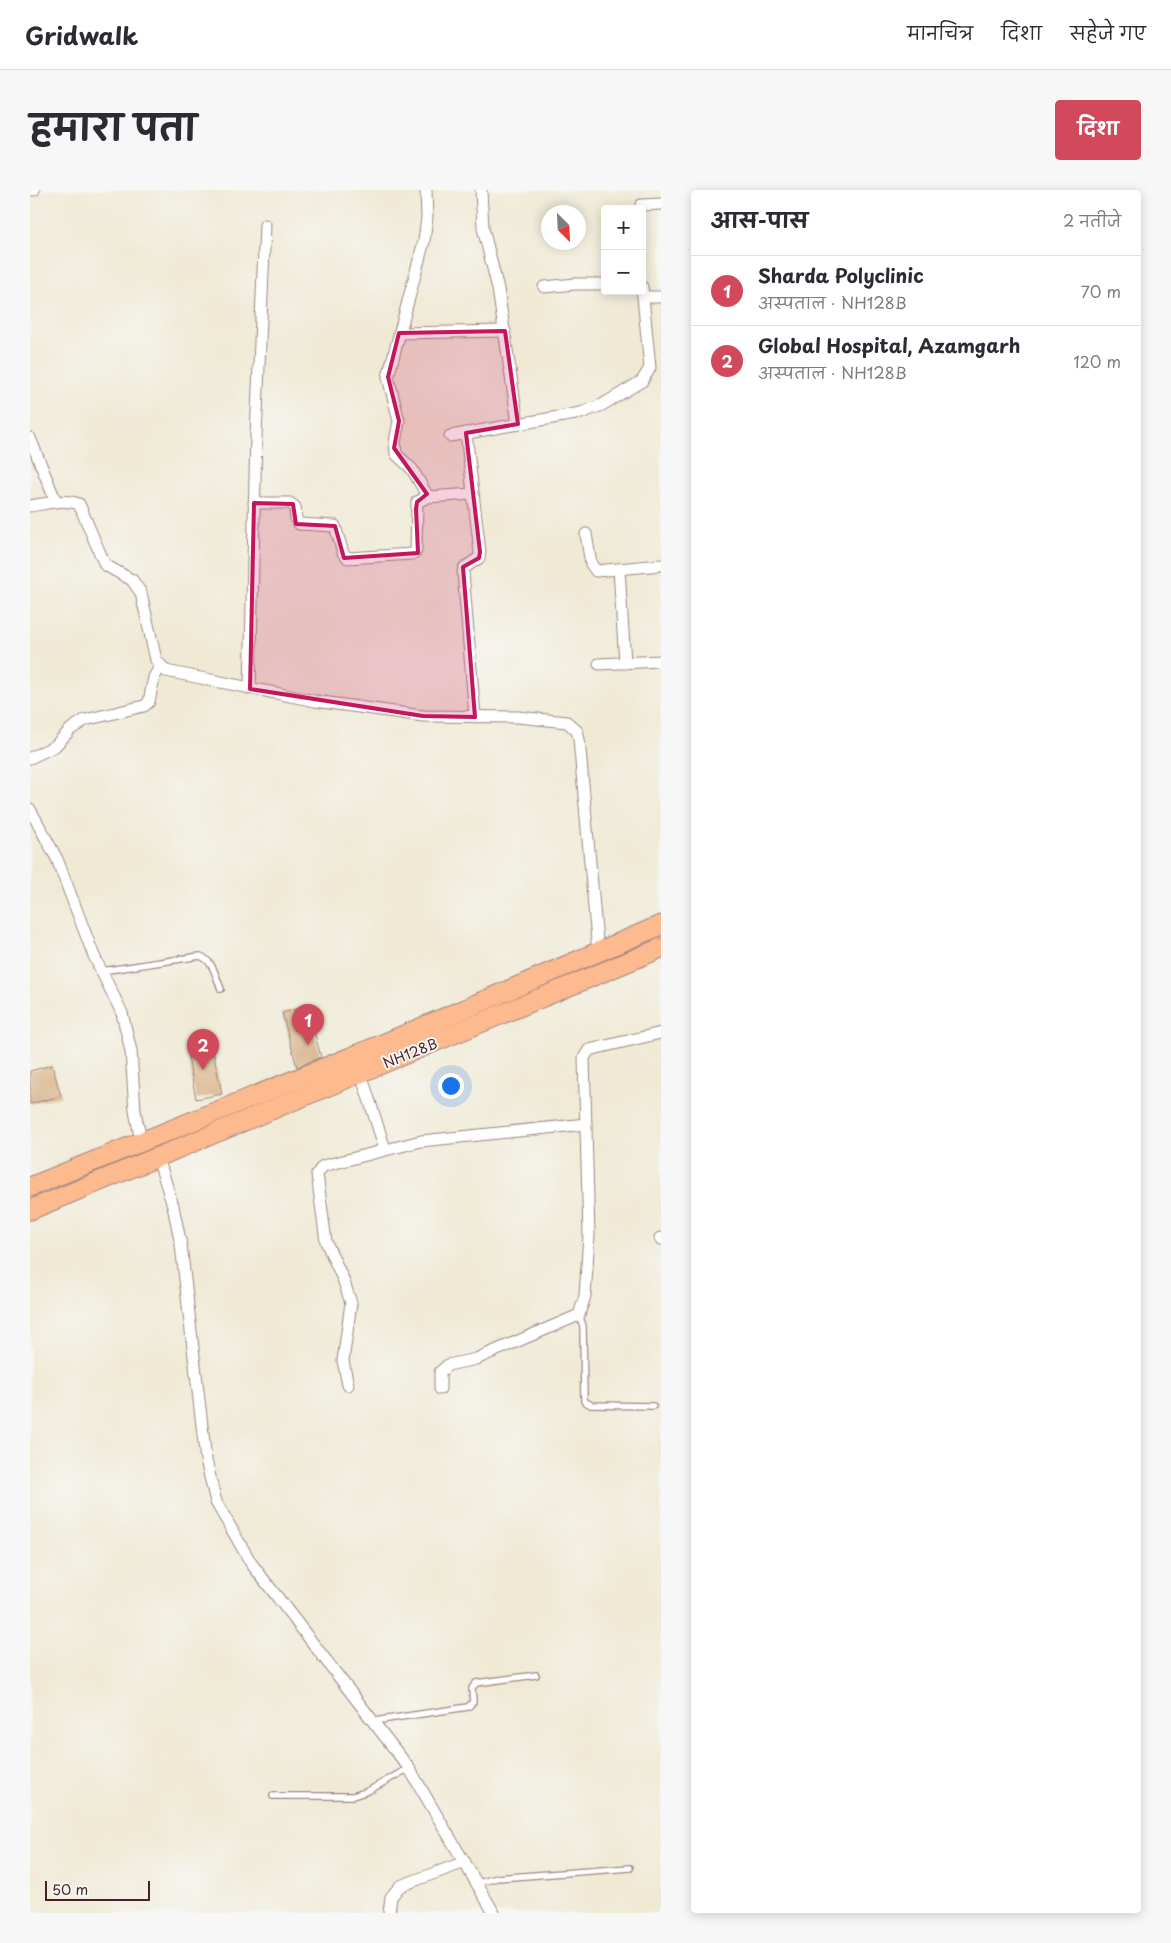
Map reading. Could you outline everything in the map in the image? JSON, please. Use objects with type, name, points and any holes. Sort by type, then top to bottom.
[{"type":"highway","points":[[30,1187],[378,1046],[661,925]]},
{"type":"highway","name":"NH128B","points":[[30,1210],[661,948]]},
{"type":"street","points":[[426,190],[427,217],[424,241],[388,377],[400,421],[394,448],[400,459],[412,469],[428,497]]},
{"type":"street","points":[[481,190],[483,228],[496,281],[505,331],[518,424]]},
{"type":"street","points":[[641,204],[661,204]]},
{"type":"street","points":[[250,689],[254,503],[265,225]]},
{"type":"street","points":[[544,287],[601,284]]},
{"type":"street","points":[[646,293],[661,297]]},
{"type":"street","points":[[450,436],[565,417],[592,409],[642,381],[650,368],[644,295]]},
{"type":"street","points":[[399,333],[505,331]]},
{"type":"street","points":[[466,433],[480,552],[479,558],[464,568],[463,572],[475,716]]},
{"type":"street","points":[[30,438],[56,502]]},
{"type":"street","points":[[254,503],[290,502],[295,507],[296,519],[300,524],[335,526],[343,553],[348,558],[412,554],[416,551],[417,502],[428,497],[473,494]]},
{"type":"street","points":[[30,506],[56,502],[79,504],[106,565],[132,580],[141,593],[153,649],[160,666],[174,674],[250,689],[423,716],[525,717],[567,722],[577,731],[598,952]]},
{"type":"street","points":[[586,534],[592,568],[596,571],[661,565]]},
{"type":"street","points":[[618,569],[625,663]]},
{"type":"street","points":[[600,664],[661,660]]},
{"type":"street","points":[[30,758],[55,746],[71,729],[85,720],[144,706],[149,702],[154,678],[160,666]]},
{"type":"street","points":[[30,809],[63,873],[101,971],[126,1023],[131,1051],[134,1111],[141,1142]]},
{"type":"street","points":[[440,1389],[440,1372],[448,1365],[483,1357],[579,1315],[585,1296],[589,1254],[585,1054],[589,1050],[661,1033]]},
{"type":"street","points":[[361,1074],[385,1149]]},
{"type":"street","points":[[348,1385],[343,1361],[350,1303],[343,1279],[326,1242],[317,1174],[323,1166],[421,1141],[586,1124]]},
{"type":"street","points":[[158,1158],[173,1206],[181,1245],[206,1460],[216,1502],[251,1563],[409,1768],[494,1913]]},
{"type":"street","points":[[389,1913],[391,1897],[400,1886],[465,1862]]},
{"type":"lane","points":[[101,971],[200,956],[206,958],[210,963],[221,989]]},
{"type":"lane","points":[[579,1315],[583,1326],[584,1401],[591,1405],[653,1406]]},
{"type":"lane","points":[[374,1721],[468,1707],[472,1702],[472,1688],[476,1683],[536,1675]]},
{"type":"lane","points":[[273,1796],[362,1794],[409,1768]]},
{"type":"lane","points":[[478,1883],[497,1878],[630,1868]]},
{"type":"highlighted area","points":[[505,331],[518,424],[466,433],[480,552],[479,558],[463,567],[475,717],[423,716],[250,689],[254,503],[293,504],[296,524],[335,526],[344,558],[418,553],[417,502],[427,494],[394,448],[399,421],[388,377],[399,333]]},
{"type":"building","points":[[307,1006],[321,1057],[297,1067],[282,1013]]},
{"type":"building","points":[[211,1042],[222,1094],[196,1099],[186,1047]]},
{"type":"building","points":[[52,1065],[61,1096],[30,1104],[30,1071]]},
{"type":"place","name":"Sharda Polyclinic","points":[[308,1045]]},
{"type":"place","name":"Global Hospital, Azamgarh","points":[[203,1070]]}]
